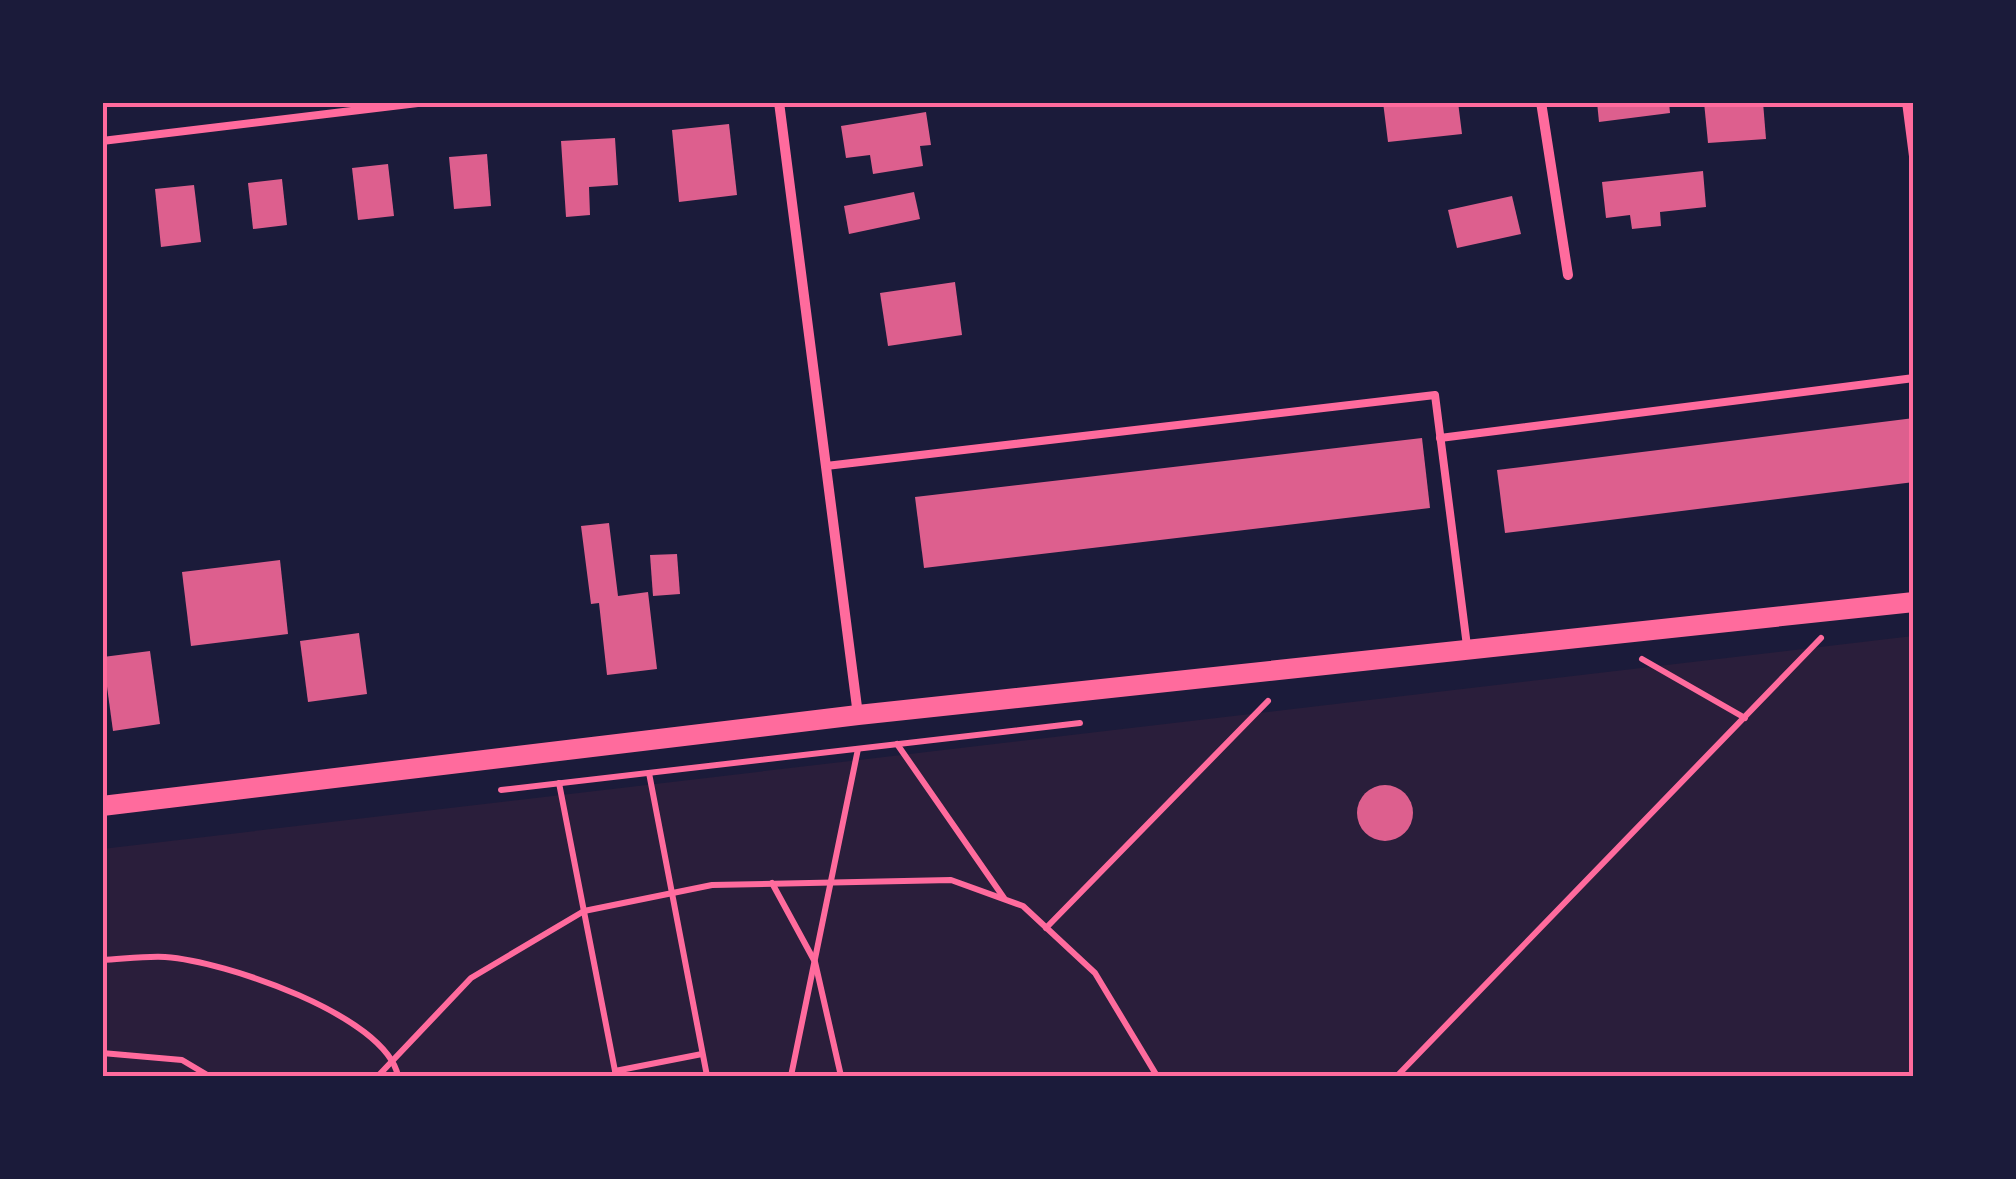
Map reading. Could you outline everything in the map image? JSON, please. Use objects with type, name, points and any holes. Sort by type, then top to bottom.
[{"type":"main road","points":[[102,806],[553,750],[1914,602]]},
{"type":"street","points":[[779,102],[858,716]]},
{"type":"street","points":[[1541,102],[1568,275]]},
{"type":"lane","points":[[102,141],[426,102]]},
{"type":"lane","points":[[1906,102],[1914,164]]},
{"type":"lane","points":[[1440,438],[1914,378]]},
{"type":"lane","points":[[826,466],[1434,396],[1467,650]]},
{"type":"path","points":[[1601,635],[1744,718]]},
{"type":"path","points":[[1804,639],[1841,635]]},
{"type":"path","points":[[1397,1076],[1823,637]]},
{"type":"path","points":[[1621,660],[1659,656]]},
{"type":"path","points":[[1249,703],[1288,699]]},
{"type":"path","points":[[1046,928],[1268,701]]},
{"type":"path","points":[[500,790],[1092,722]]},
{"type":"path","points":[[644,740],[708,1076]]},
{"type":"path","points":[[898,744],[1005,899]]},
{"type":"path","points":[[791,1076],[858,749]]},
{"type":"path","points":[[553,750],[616,1074],[702,1054]]},
{"type":"path","points":[[378,1076],[472,978],[584,911],[670,890],[772,883],[951,880],[1023,906],[1095,974],[1157,1076]]},
{"type":"path","points":[[772,883],[814,962],[841,1076]]},
{"type":"path","points":[[102,960],[165,957],[248,972],[336,1013],[394,1058],[398,1076]]},
{"type":"path","points":[[102,1053],[182,1060],[208,1076]]},
{"type":"shaded area","points":[[1913,636],[1913,1076],[103,1076],[102,849]]},
{"type":"building","points":[[1383,102],[1458,102],[1462,134],[1388,142]]},
{"type":"building","points":[[1597,102],[1669,102],[1670,113],[1599,122]]},
{"type":"building","points":[[1704,102],[1763,102],[1766,139],[1708,143]]},
{"type":"building","points":[[926,112],[931,145],[920,146],[923,166],[873,174],[870,155],[846,158],[841,126]]},
{"type":"building","points":[[729,124],[737,195],[679,202],[672,130]]},
{"type":"building","points":[[615,138],[618,185],[589,187],[590,215],[566,217],[561,141]]},
{"type":"building","points":[[487,154],[491,206],[454,209],[449,157]]},
{"type":"building","points":[[388,164],[394,216],[358,220],[352,168]]},
{"type":"building","points":[[1703,171],[1706,207],[1660,212],[1661,226],[1632,229],[1630,215],[1606,218],[1602,182]]},
{"type":"building","points":[[282,179],[287,225],[253,229],[248,183]]},
{"type":"building","points":[[194,185],[201,242],[161,247],[155,189]]},
{"type":"building","points":[[914,192],[920,219],[849,234],[844,206]]},
{"type":"building","points":[[1512,196],[1521,234],[1457,248],[1448,210]]},
{"type":"building","points":[[955,282],[962,335],[888,346],[880,293]]},
{"type":"building","points":[[1914,418],[1914,482],[1505,533],[1497,470]]},
{"type":"building","points":[[1422,438],[1430,508],[924,568],[915,497]]},
{"type":"building","points":[[609,523],[618,596],[648,592],[657,669],[607,675],[599,603],[591,604],[581,526]]},
{"type":"building","points":[[677,554],[680,594],[653,596],[650,555]]},
{"type":"building","points":[[280,560],[288,634],[191,646],[182,572]]},
{"type":"building","points":[[359,633],[367,694],[308,702],[300,641]]},
{"type":"building","points":[[150,651],[160,724],[113,731],[103,657]]},
{"type":"building","points":[[1385,785],[1405,793],[1413,813],[1405,833],[1385,841],[1365,833],[1357,813],[1365,793]]}]
